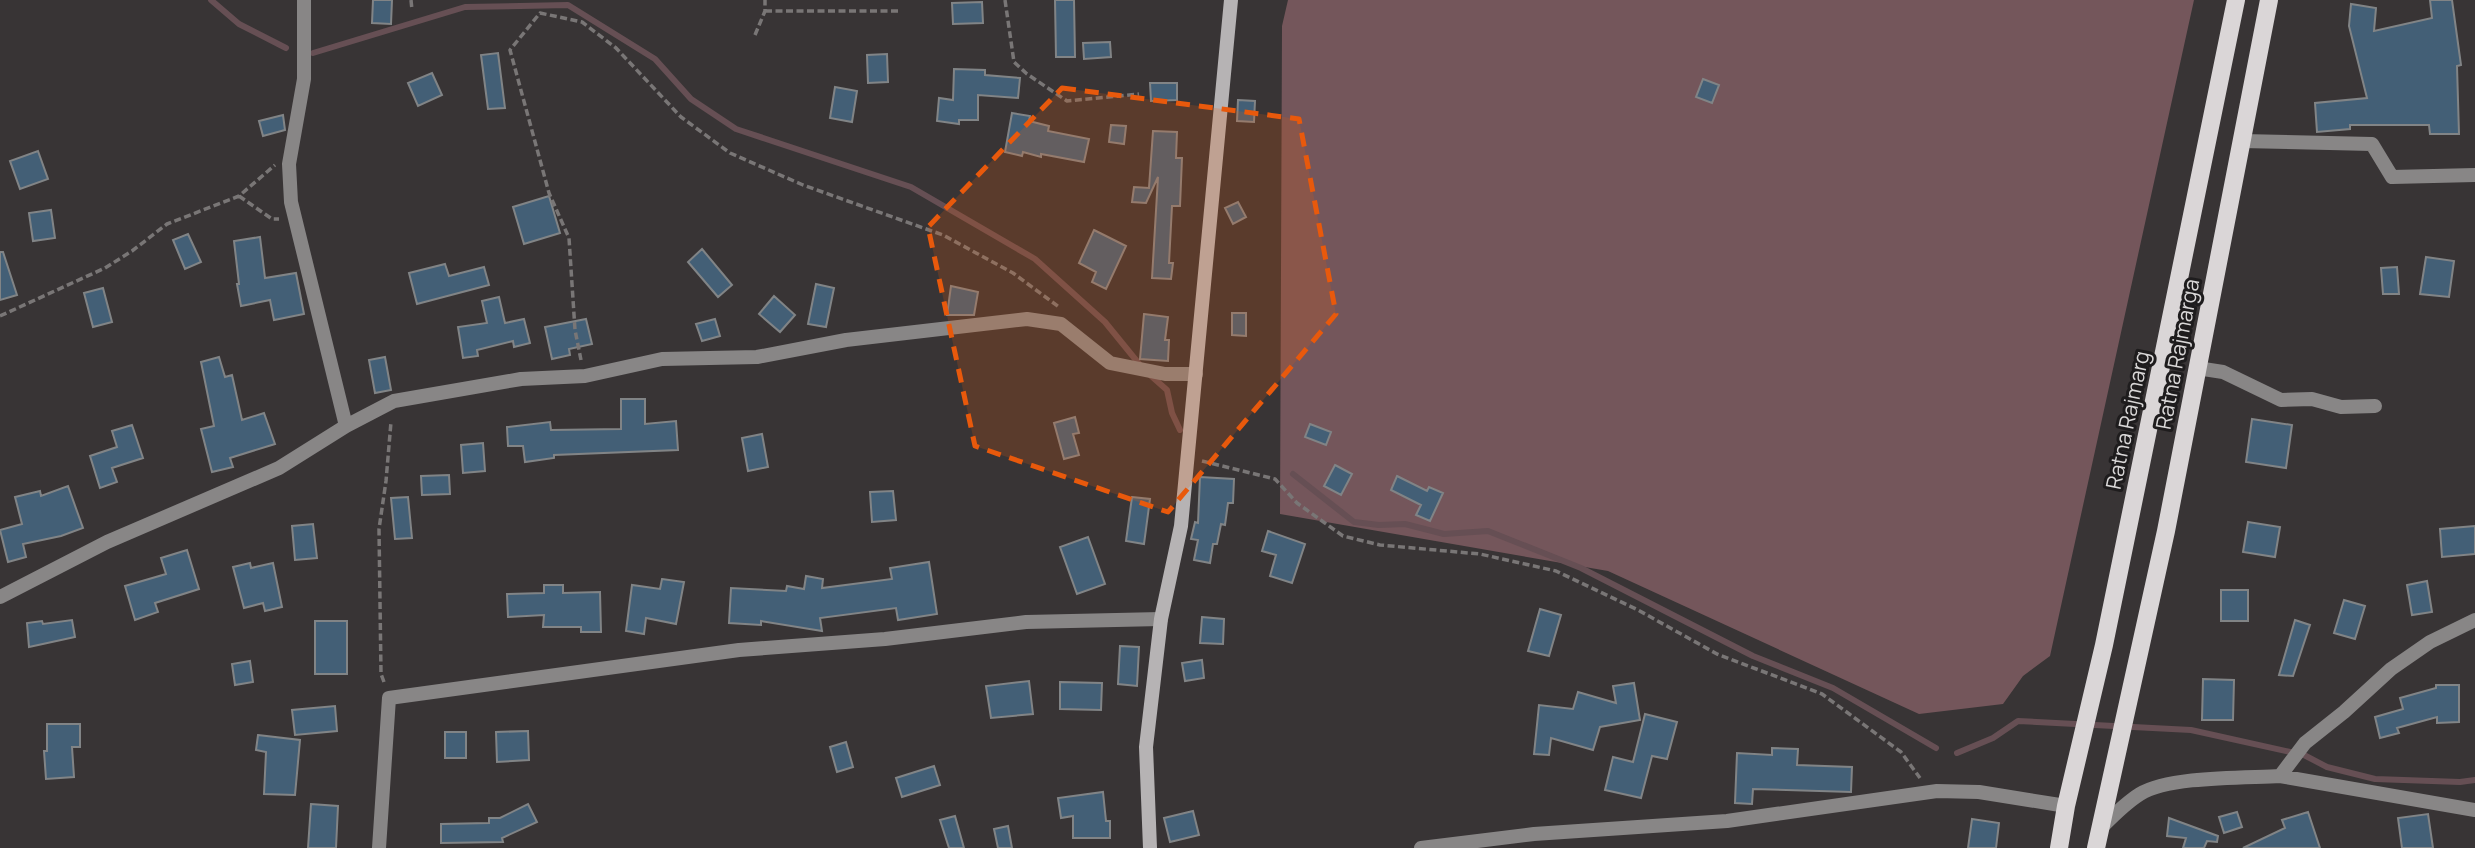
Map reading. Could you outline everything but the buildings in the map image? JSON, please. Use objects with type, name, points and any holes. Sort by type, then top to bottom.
[{"type":"main road","points":[[1150,848],[1146,747],[1161,619],[1181,526],[1231,0]]},
{"type":"main road","name":"Ratna Rajmarg","points":[[2059,848],[2236,0]]},
{"type":"main road","name":"Ratna Rajmarga","points":[[2098,839],[2166,531],[2269,0]]},
{"type":"street","points":[[304,0],[304,79],[289,164],[291,202],[346,426]]},
{"type":"street","points":[[2242,141],[2372,144],[2392,177],[2475,175]]},
{"type":"street","points":[[0,597],[107,542],[279,468],[346,426],[394,401],[521,379],[585,376],[662,359],[757,357],[846,341],[1027,319],[1061,324],[1110,363],[1165,374],[1196,374]]},
{"type":"street","points":[[2197,368],[2223,372],[2281,400],[2312,399],[2341,407],[2375,406]]},
{"type":"street","points":[[379,848],[389,698],[738,650],[885,639],[1026,622],[1161,619]]},
{"type":"street","points":[[2280,776],[2291,758],[2305,743],[2344,712],[2390,669],[2430,642],[2475,620]]},
{"type":"street","points":[[2098,839],[2121,808],[2142,792],[2176,783],[2280,776],[2475,810]]},
{"type":"street","points":[[1421,848],[1534,834],[1727,821],[1937,790],[2067,800]]},
{"type":"path","points":[[411,0],[412,10]]},
{"type":"path","points":[[755,35],[765,11],[765,0]]},
{"type":"path","points":[[1005,0],[1014,62],[1027,74],[1067,101],[1139,94]]},
{"type":"path","points":[[765,11],[901,11]]},
{"type":"path","points":[[585,376],[575,330],[569,238],[549,193],[510,50],[540,13],[582,22],[616,48],[681,117],[730,153],[803,185],[943,236],[1013,273],[1069,314]]},
{"type":"path","points":[[0,316],[105,268],[167,224],[239,196],[272,165],[289,164]]},
{"type":"path","points":[[239,196],[272,219],[295,218]]},
{"type":"path","points":[[389,698],[381,674],[379,529],[394,401]]},
{"type":"path","points":[[1186,457],[1275,479],[1297,503],[1343,536],[1380,545],[1480,554],[1556,571],[1638,610],[1717,653],[1822,694],[1901,752],[1921,779]]},
{"type":"highlighted area","points":[[1062,88],[1299,119],[1336,314],[1168,512],[975,446],[928,227]]},
{"type":"shaded area","points":[[1288,0],[2194,0],[2050,656],[2023,676],[2003,704],[1919,714],[1608,571],[1280,514],[1282,26]]},
{"type":"waterway","points":[[211,0],[239,24],[286,48]]},
{"type":"waterway","points":[[313,53],[465,7],[568,5],[655,59],[691,99],[736,129],[911,187],[1035,259],[1105,322],[1140,365]]},
{"type":"waterway","points":[[1150,375],[1167,390],[1172,413],[1180,430]]},
{"type":"waterway","points":[[1293,474],[1354,522],[1405,524],[1444,534],[1488,531],[1581,568],[1753,656],[1833,688],[1936,748]]},
{"type":"waterway","points":[[1957,753],[1993,738],[2018,721],[2191,730],[2304,755],[2327,767],[2375,779],[2460,782],[2475,780]]}]
